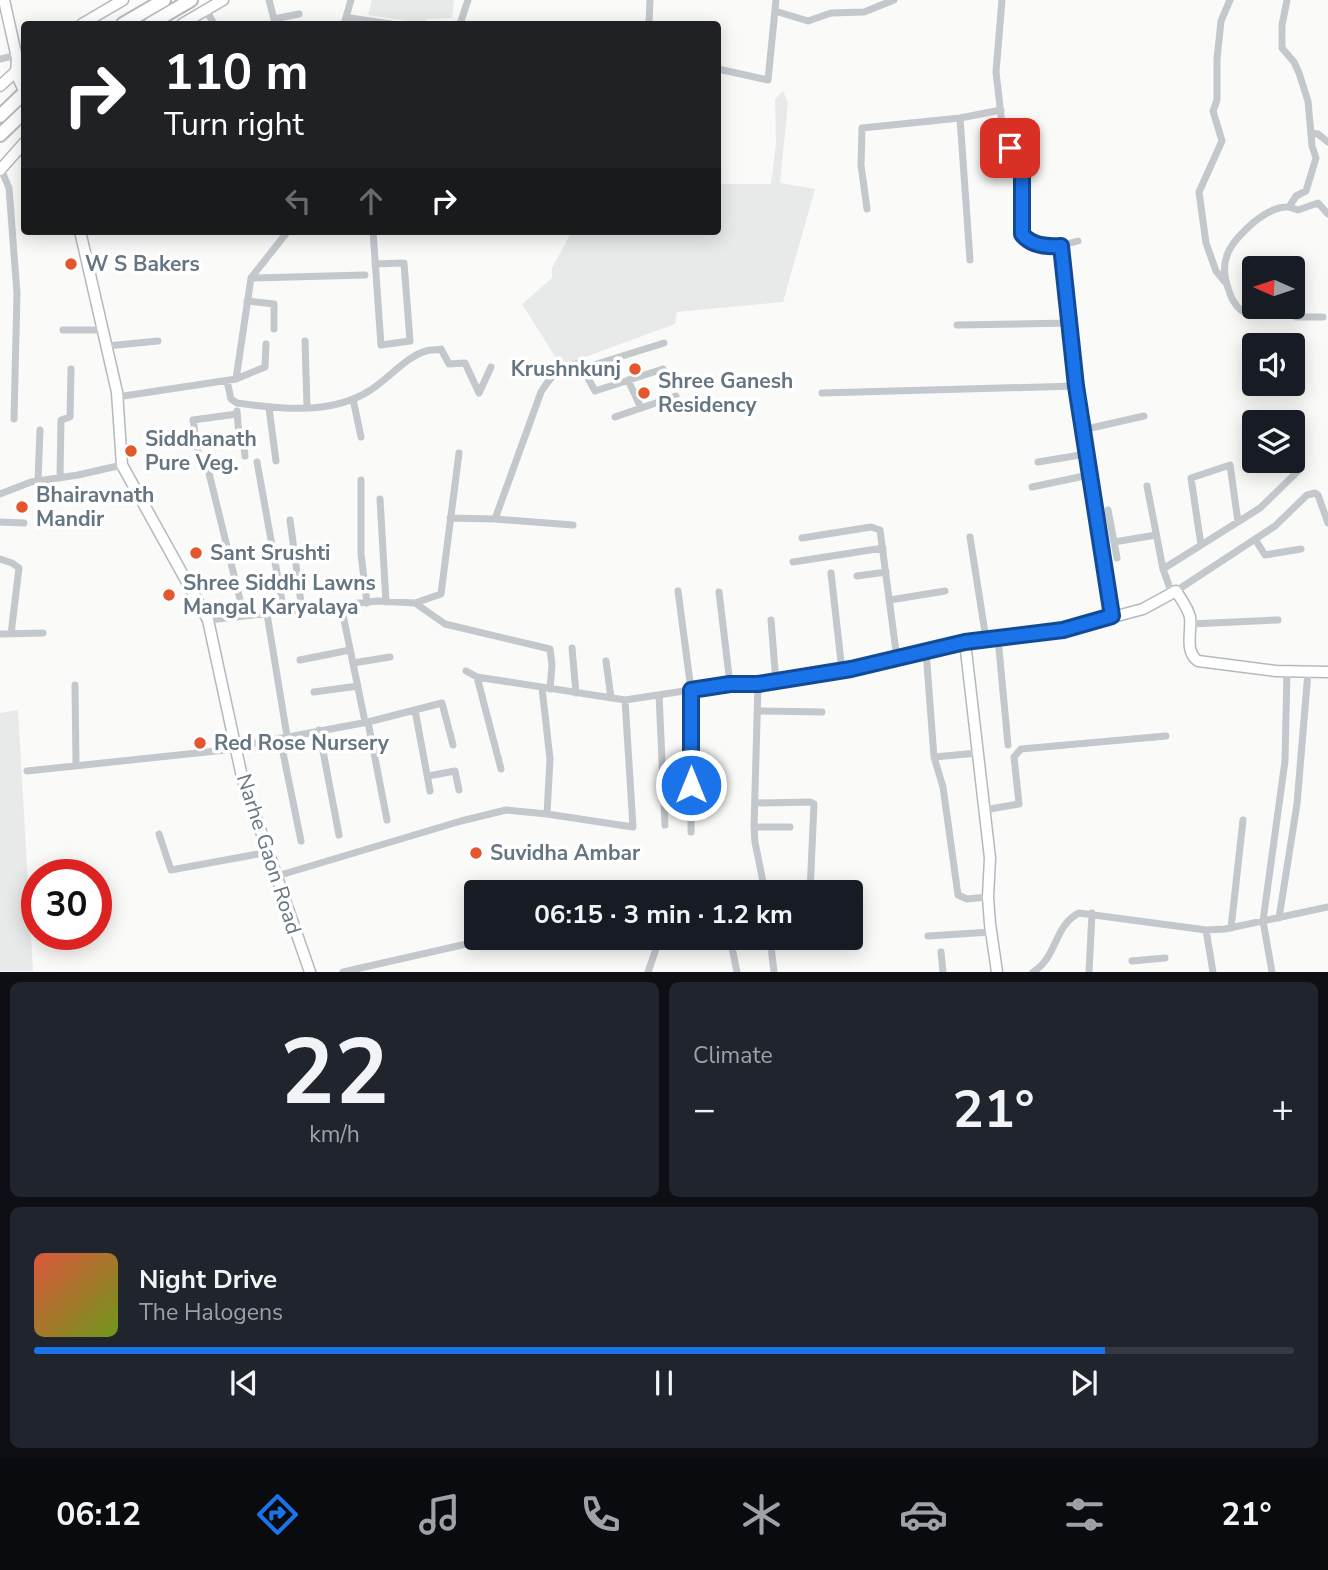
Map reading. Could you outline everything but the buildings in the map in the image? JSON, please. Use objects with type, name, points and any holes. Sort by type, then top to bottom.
[{"type":"highway","points":[[128,21],[164,0]]},
{"type":"highway","points":[[155,21],[191,0]]},
{"type":"highway","points":[[0,116],[21,96]]},
{"type":"highway","points":[[0,135],[21,115]]},
{"type":"street","points":[[4,0],[17,55],[16,73],[21,91]]},
{"type":"street","points":[[87,21],[123,0]]},
{"type":"street","points":[[187,21],[223,0]]},
{"type":"street","points":[[269,0],[274,19]]},
{"type":"street","points":[[345,21],[351,0]]},
{"type":"street","points":[[461,21],[468,0]]},
{"type":"street","points":[[649,21],[650,0]]},
{"type":"street","points":[[721,70],[768,80],[776,0]]},
{"type":"street","points":[[775,11],[808,21],[831,13],[864,12],[891,0]]},
{"type":"street","points":[[1002,0],[996,72],[1004,142],[1022,155],[1022,234],[1027,240],[1037,244],[1061,246],[1078,241]]},
{"type":"street","points":[[1230,0],[1221,21],[1217,100],[1213,111],[1222,141],[1199,192],[1206,243],[1216,271],[1242,311],[1288,309],[1296,317],[1323,317]]},
{"type":"street","points":[[1287,0],[1282,25],[1282,48],[1294,62],[1308,102],[1311,146],[1316,158],[1306,191],[1296,197],[1289,207]]},
{"type":"street","points":[[206,10],[212,21]]},
{"type":"street","points":[[270,21],[299,14]]},
{"type":"street","points":[[0,59],[17,55]]},
{"type":"street","points":[[0,86],[21,67]]},
{"type":"street","points":[[867,209],[862,165],[862,128],[960,118],[1001,110]]},
{"type":"street","points":[[960,118],[970,260]]},
{"type":"street","points":[[1311,133],[1318,134],[1328,142]]},
{"type":"street","points":[[14,419],[17,293],[9,188],[1,169],[21,147]]},
{"type":"street","points":[[1226,284],[1226,257],[1232,242],[1262,216],[1283,206],[1298,210],[1318,203],[1328,214]]},
{"type":"street","points":[[0,494],[38,481],[122,465],[117,397],[81,235]]},
{"type":"street","points":[[236,379],[251,278],[285,235]]},
{"type":"street","points":[[373,235],[375,264],[381,345],[410,341],[404,263],[375,264]]},
{"type":"street","points":[[1061,246],[1082,430],[1112,616]]},
{"type":"street","points":[[251,278],[365,275]]},
{"type":"street","points":[[247,301],[274,304],[274,329]]},
{"type":"street","points":[[957,325],[1069,323]]},
{"type":"street","points":[[62,330],[104,330]]},
{"type":"street","points":[[107,346],[158,341]]},
{"type":"street","points":[[304,341],[307,407]]},
{"type":"street","points":[[583,368],[664,343]]},
{"type":"street","points":[[117,397],[236,379],[265,367],[266,344]]},
{"type":"street","points":[[227,381],[231,399],[237,403],[269,408],[307,407],[354,399],[382,383],[393,371],[425,351],[441,349],[449,364],[465,363],[479,393],[491,367]]},
{"type":"street","points":[[495,519],[541,392],[552,374],[580,363],[595,391],[663,369]]},
{"type":"street","points":[[60,478],[61,420],[70,416],[71,369]]},
{"type":"street","points":[[628,380],[641,408]]},
{"type":"street","points":[[822,393],[1076,386]]},
{"type":"street","points":[[615,416],[676,396]]},
{"type":"street","points":[[354,399],[361,437]]},
{"type":"street","points":[[237,403],[239,436],[243,438],[245,456]]},
{"type":"street","points":[[269,408],[276,461]]},
{"type":"street","points":[[198,452],[193,420],[237,414]]},
{"type":"street","points":[[1082,430],[1144,416]]},
{"type":"street","points":[[38,481],[40,430]]},
{"type":"street","points":[[206,440],[239,436]]},
{"type":"street","points":[[208,620],[341,605],[415,603],[441,594],[458,453]]},
{"type":"street","points":[[1038,462],[1086,454]]},
{"type":"street","points":[[257,462],[284,612]]},
{"type":"street","name":"Narhe Gaon Road","points":[[122,465],[208,620],[242,777],[310,971]]},
{"type":"street","points":[[1201,545],[1191,478],[1230,465],[1238,522]]},
{"type":"street","points":[[208,469],[244,616]]},
{"type":"street","points":[[1163,569],[1261,508],[1296,473]]},
{"type":"street","points":[[1032,487],[1089,475]]},
{"type":"street","points":[[361,480],[361,554],[366,603]]},
{"type":"street","points":[[1147,486],[1163,569],[1174,593],[1187,608],[1190,651],[1193,658],[1198,661],[1287,671],[1328,672]]},
{"type":"street","points":[[467,671],[477,677],[625,700],[730,684],[776,682],[842,671],[965,642],[1063,630],[1143,609],[1174,593],[1275,526],[1311,493],[1321,498],[1328,523]]},
{"type":"street","points":[[380,499],[386,602]]},
{"type":"street","points":[[1108,510],[1117,558]]},
{"type":"street","points":[[450,518],[573,525]]},
{"type":"street","points":[[290,520],[302,610]]},
{"type":"street","points":[[0,522],[24,523]]},
{"type":"street","points":[[802,538],[875,527],[880,530],[897,659]]},
{"type":"street","points":[[1114,542],[1156,535]]},
{"type":"street","points":[[970,537],[986,639]]},
{"type":"street","points":[[1255,539],[1265,555],[1301,549]]},
{"type":"street","points":[[793,562],[883,548]]},
{"type":"street","points":[[0,559],[19,568],[11,634]]},
{"type":"street","points":[[857,576],[886,572]]},
{"type":"street","points":[[831,573],[842,671]]},
{"type":"street","points":[[678,591],[691,690],[691,832]]},
{"type":"street","points":[[890,600],[946,591]]},
{"type":"street","points":[[719,593],[730,684]]},
{"type":"street","points":[[415,603],[445,624],[550,649],[552,665],[546,689],[550,759],[547,814]]},
{"type":"street","points":[[341,605],[387,820]]},
{"type":"street","points":[[267,614],[301,841]]},
{"type":"street","points":[[771,620],[776,682]]},
{"type":"street","points":[[1190,624],[1278,620]]},
{"type":"street","points":[[0,634],[43,632]]},
{"type":"street","points":[[998,638],[1008,745]]},
{"type":"street","points":[[965,642],[990,858],[988,897],[997,971]]},
{"type":"street","points":[[572,648],[576,693]]},
{"type":"street","points":[[300,660],[350,650]]},
{"type":"street","points":[[926,651],[934,757],[943,787],[958,895],[967,899],[988,897]]},
{"type":"street","points":[[353,663],[390,657]]},
{"type":"street","points":[[606,661],[611,698]]},
{"type":"street","points":[[1272,971],[1263,921],[1285,761],[1287,671]]},
{"type":"street","points":[[1279,918],[1297,804],[1308,672]]},
{"type":"street","points":[[477,677],[501,769]]},
{"type":"street","points":[[758,684],[754,827],[763,880]]},
{"type":"street","points":[[75,685],[76,765]]},
{"type":"street","points":[[314,692],[358,686]]},
{"type":"street","points":[[659,695],[665,825]]},
{"type":"street","points":[[277,876],[506,810],[633,827],[625,700]]},
{"type":"street","points":[[27,771],[235,748],[442,703],[453,746]]},
{"type":"street","points":[[415,710],[430,791]]},
{"type":"street","points":[[758,711],[822,712]]},
{"type":"street","points":[[319,730],[339,835]]},
{"type":"street","points":[[984,810],[1019,804],[1014,757],[1020,750],[1166,736]]},
{"type":"street","points":[[934,757],[978,753]]},
{"type":"street","points":[[428,776],[455,771],[459,790]]},
{"type":"street","points":[[756,803],[814,804],[811,880]]},
{"type":"street","points":[[1231,928],[1243,820]]},
{"type":"street","points":[[754,827],[789,827]]},
{"type":"street","points":[[159,834],[171,870],[268,852]]},
{"type":"street","points":[[1033,971],[1047,961],[1067,920],[1079,913],[1206,930],[1231,928],[1328,907]]},
{"type":"street","points":[[1089,971],[1092,913]]},
{"type":"street","points":[[1206,930],[1213,971]]},
{"type":"street","points":[[928,936],[991,932]]},
{"type":"street","points":[[343,971],[464,944]]},
{"type":"street","points":[[648,971],[656,950]]},
{"type":"street","points":[[733,950],[737,971]]},
{"type":"street","points":[[771,950],[774,971]]},
{"type":"street","points":[[941,952],[943,971]]},
{"type":"street","points":[[1132,961],[1165,958]]},
{"type":"shaded area","points":[[372,0],[454,0],[452,18],[408,21],[368,15]]},
{"type":"shaded area","points":[[783,91],[788,103],[780,183],[815,189],[783,302],[677,312],[675,324],[561,366],[522,304],[552,278],[552,268],[570,235],[721,235],[721,184],[771,184],[776,144],[775,99]]},
{"type":"shaded area","points":[[18,710],[27,859],[21,859],[21,950],[32,950],[33,971],[0,971],[0,713]]},
{"type":"place","name":"W S Bakers","points":[[71,264]]},
{"type":"place","name":"Krushnkunj","points":[[635,369]]},
{"type":"place","name":"Shree Ganesh Residency","points":[[644,393]]},
{"type":"place","name":"Siddhanath Pure Veg.","points":[[131,451]]},
{"type":"place","name":"Bhairavnath Mandir","points":[[22,507]]},
{"type":"place","name":"Sant Srushti","points":[[196,553]]},
{"type":"place","name":"Shree Siddhi Lawns Mangal Karyalaya","points":[[169,595]]},
{"type":"place","name":"Red Rose Nursery","points":[[200,743]]},
{"type":"place","name":"Suvidha Ambar","points":[[476,853]]},
{"type":"route","points":[[691,785],[691,690],[730,684],[758,684],[851,669],[965,642],[1063,630],[1112,616],[1076,386],[1061,246],[1037,244],[1027,240],[1022,234],[1022,155],[1017,149],[1010,148]]}]
